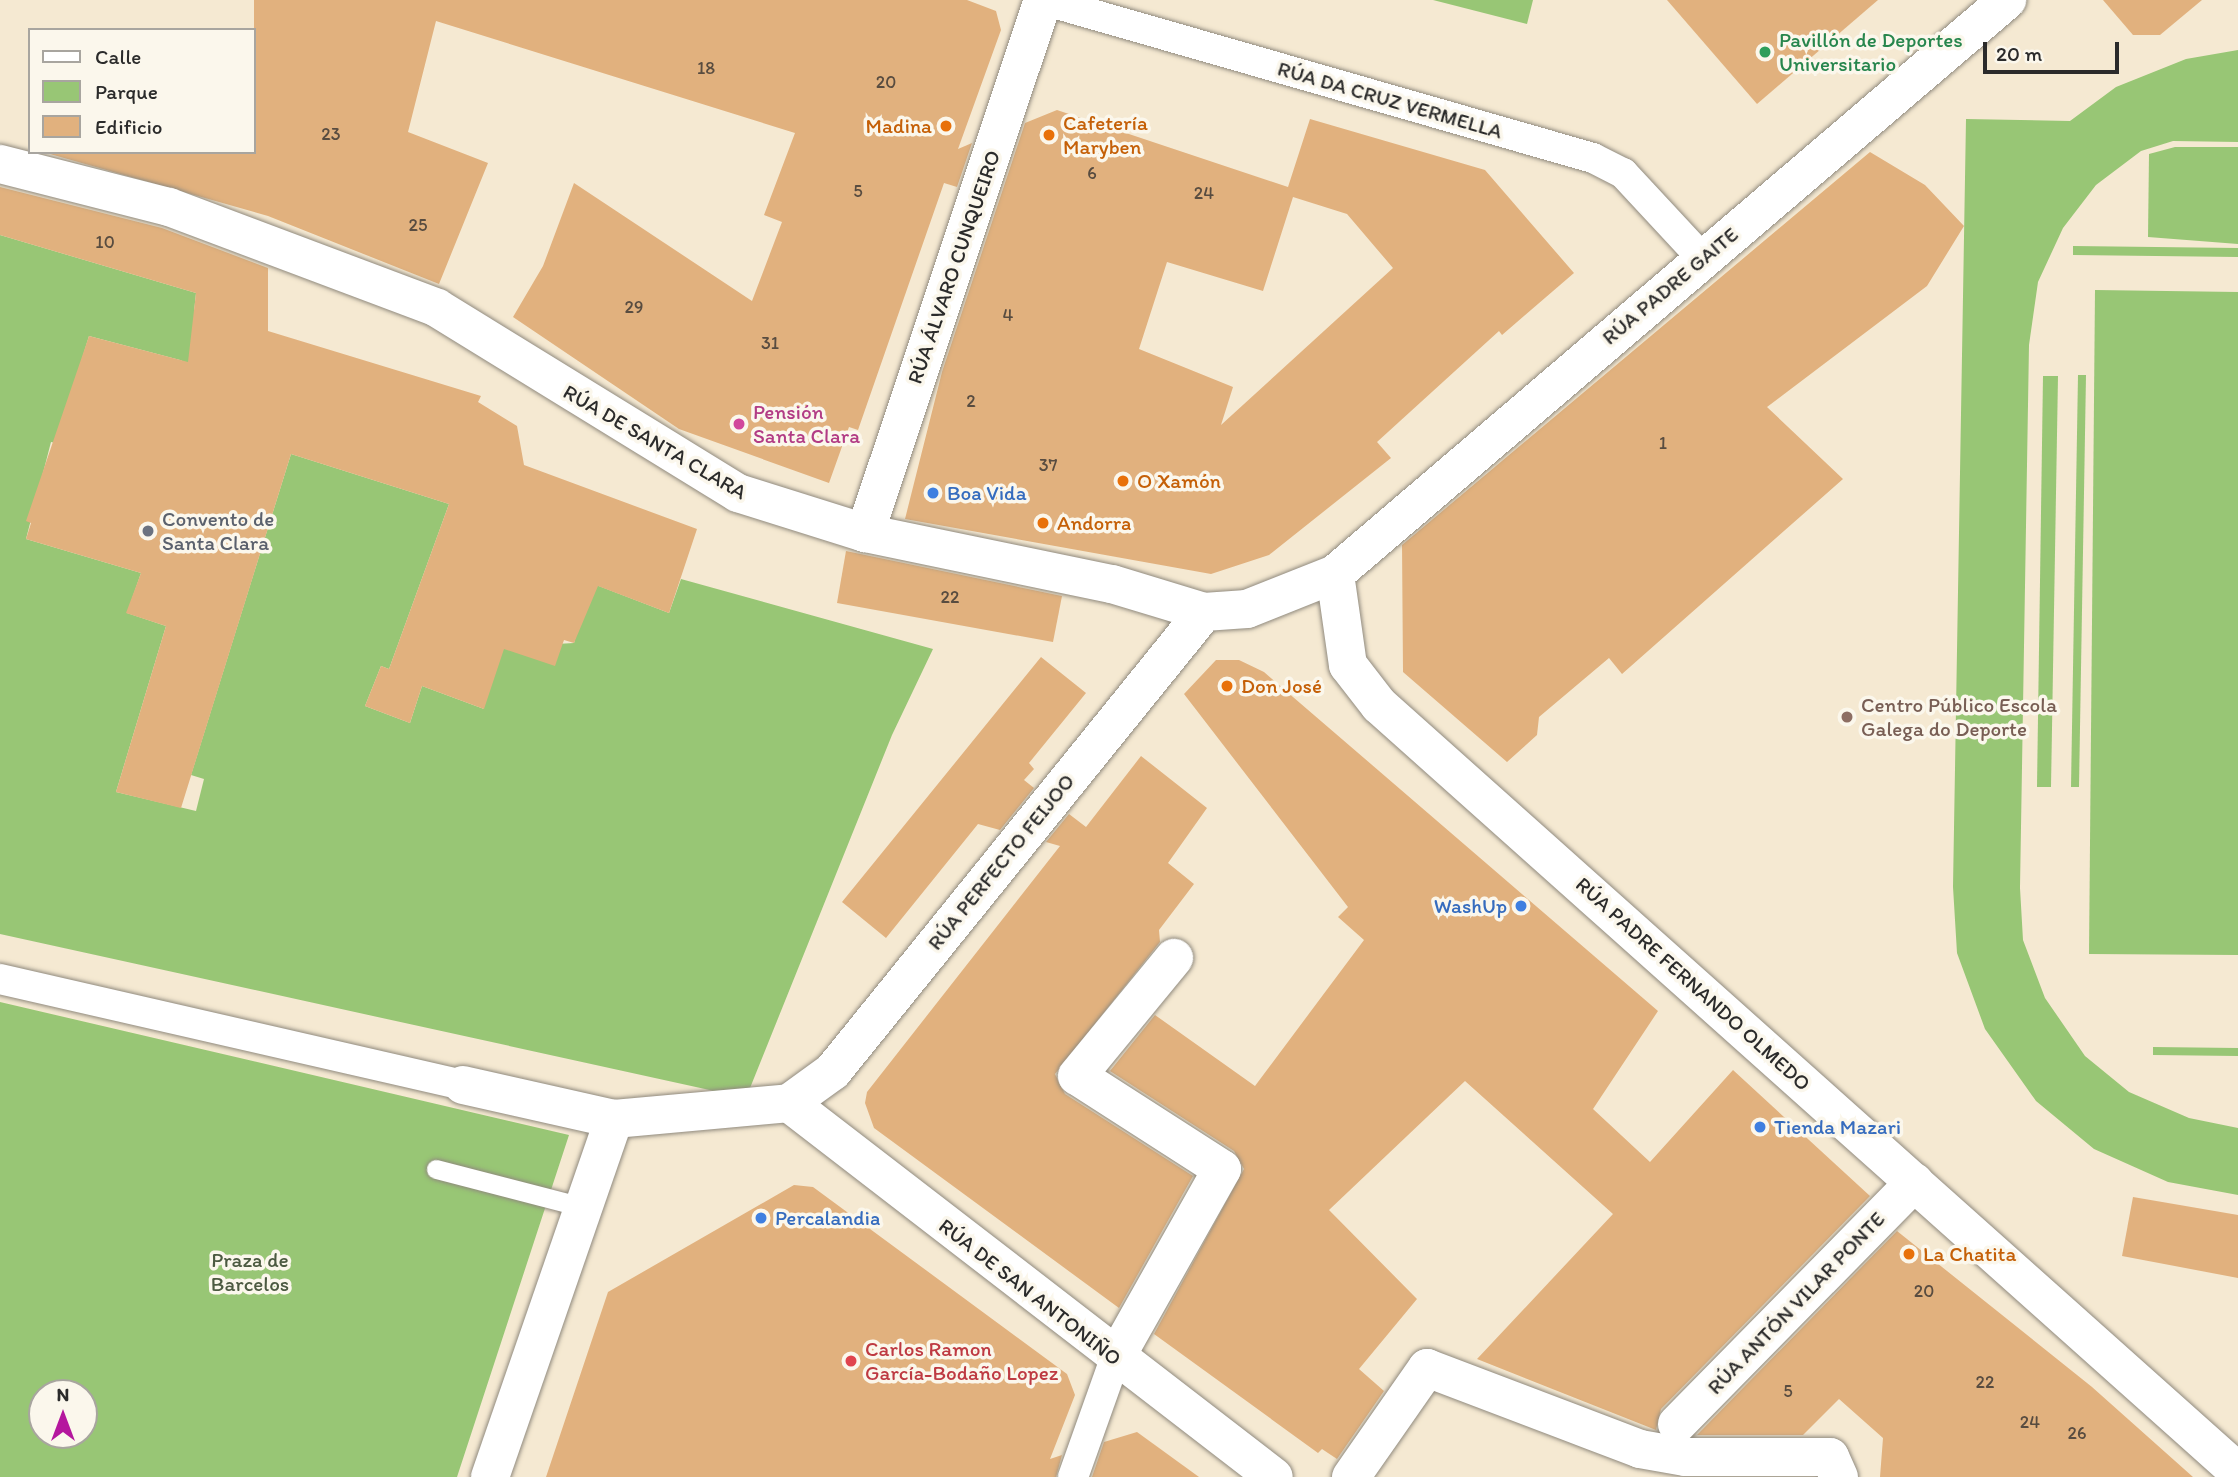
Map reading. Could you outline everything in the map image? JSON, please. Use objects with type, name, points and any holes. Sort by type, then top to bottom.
[{"type":"street","name":"RÚA DA CRUZ VERMELLA","points":[[1043,0],[1593,158],[1623,173],[1702,258]]},
{"type":"street","name":"RÚA ÁLVARO CUNQUEIRO","points":[[865,533],[1043,0]]},
{"type":"street","name":"RÚA PADRE GAITE","points":[[1335,574],[2007,0]]},
{"type":"street","name":"RÚA DE SANTA CLARA","points":[[0,164],[170,207],[437,308],[738,493],[865,533],[1112,584],[1204,612],[1281,600],[1335,574]]},
{"type":"street","name":"RÚA PADRE FERNANDO OLMEDO","points":[[1335,574],[1341,641],[1357,681],[1372,697],[2238,1472]]},
{"type":"street","name":"RÚA PERFECTO FEIJOO","points":[[789,1103],[833,1071],[1204,612]]},
{"type":"street","points":[[1073,1477],[1115,1359],[1223,1170],[1077,1076],[1174,958]]},
{"type":"street","points":[[0,979],[614,1119],[789,1103]]},
{"type":"street","name":"RÚA DE SAN ANTONIÑO","points":[[789,1103],[1115,1359],[1274,1477]]},
{"type":"street","points":[[490,1477],[614,1119]]},
{"type":"street","name":"RÚA ANTÓN VILAR PONTE","points":[[1677,1424],[1914,1182]]},
{"type":"street","points":[[1351,1477],[1427,1368],[1640,1449],[1685,1457],[1830,1457],[1839,1477]]},
{"type":"lane","points":[[436,1169],[583,1206]]},
{"type":"green space","points":[[1433,0],[1533,0],[1527,24]]},
{"type":"green space","points":[[2238,50],[2238,142],[2173,141],[2141,151],[2096,185],[2063,228],[2038,282],[2029,345],[2020,888],[2023,940],[2045,998],[2085,1056],[2129,1092],[2189,1118],[2238,1128],[2238,1195],[2168,1182],[2094,1149],[2036,1101],[1985,1029],[1957,953],[1953,887],[1966,119],[2070,121],[2116,87],[2186,59]]},
{"type":"green space","points":[[2175,147],[2238,147],[2238,244],[2148,237],[2149,154]]},
{"type":"green space","points":[[0,235],[196,293],[194,312],[242,387],[180,360],[89,336],[56,443],[51,442],[26,539],[141,573],[127,613],[166,626],[116,792],[196,811],[204,779],[191,775],[291,454],[449,504],[389,669],[381,666],[365,706],[410,723],[422,686],[484,709],[433,651],[574,643],[591,583],[669,613],[681,579],[933,649],[892,735],[746,1098],[0,934]]},
{"type":"green space","points":[[2073,246],[2238,248],[2238,257],[2073,255]]},
{"type":"green space","points":[[2095,290],[2238,292],[2238,955],[2089,954]]},
{"type":"green space","points":[[2078,375],[2086,375],[2079,787],[2071,787]]},
{"type":"green space","points":[[2043,376],[2058,376],[2051,787],[2037,787]]},
{"type":"green space","name":"Praza de Barcelos","points":[[0,1002],[569,1135],[457,1477],[0,1477]]},
{"type":"green space","points":[[2153,1047],[2238,1048],[2238,1056],[2153,1055]]},
{"type":"building","points":[[254,0],[967,0],[996,11],[1001,30],[958,149],[972,143],[957,187],[944,183],[858,430],[849,427],[829,483],[679,429],[513,317],[543,266],[574,183],[752,301],[782,222],[764,215],[795,133],[436,21],[408,132],[488,163],[439,284],[268,216],[50,154],[256,154]]},
{"type":"building","name":"Pavillón de Deportes Universitario","points":[[1667,0],[1878,0],[1757,104]]},
{"type":"building","points":[[2103,0],[2202,0],[2160,35],[2133,35]]},
{"type":"building","points":[[1057,110],[1288,187],[1310,119],[1485,170],[1574,273],[1502,335],[1499,331],[1377,442],[1391,458],[1269,555],[1211,574],[905,519],[942,372],[1025,123]],"holes":[[[1293,197],[1347,214],[1393,268],[1221,425],[1233,387],[1139,349],[1167,262],[1263,291]]]},
{"type":"building","points":[[1870,152],[1925,185],[1964,226],[1927,286],[1767,407],[1843,479],[1622,674],[1609,658],[1539,717],[1537,735],[1507,762],[1403,672],[1402,545]]},
{"type":"building","name":"Convento de Santa Clara","points":[[0,187],[162,228],[268,268],[268,331],[481,396],[478,402],[517,426],[524,465],[697,529],[669,613],[598,586],[574,643],[564,640],[555,666],[504,649],[484,709],[422,686],[410,723],[365,706],[381,666],[389,669],[449,504],[291,454],[181,808],[116,792],[166,626],[126,613],[141,573],[26,539],[31,523],[26,521],[89,336],[188,362],[196,293],[0,235]]},
{"type":"building","points":[[846,551],[1062,596],[1053,642],[837,603]]},
{"type":"building","points":[[1041,657],[1086,693],[1029,763],[1034,769],[1024,780],[1034,788],[1000,830],[978,824],[886,938],[842,902]]},
{"type":"building","points":[[1216,660],[1239,660],[1264,672],[1658,1011],[1593,1109],[1650,1162],[1733,1070],[1870,1196],[1661,1409],[1656,1430],[1477,1359],[1613,1214],[1465,1081],[1329,1210],[1417,1299],[1359,1369],[1384,1391],[1337,1459],[1322,1449],[1318,1453],[1154,1334],[1244,1169],[1234,1151],[1110,1071],[1155,1015],[1255,1086],[1364,940],[1338,917],[1348,907],[1184,694]]},
{"type":"building","points":[[1141,756],[1207,808],[1168,863],[1194,884],[1159,930],[1160,942],[1055,1074],[1065,1094],[1193,1176],[1119,1308],[874,1128],[865,1103],[867,1092],[1060,846],[1046,842],[1069,814],[1086,827]]},
{"type":"building","points":[[794,1185],[813,1187],[1067,1374],[1075,1395],[1050,1459],[1062,1455],[1056,1477],[546,1477],[608,1292]]},
{"type":"building","points":[[2133,1197],[2238,1215],[2238,1278],[2122,1256]]},
{"type":"building","points":[[1897,1231],[2092,1387],[2193,1477],[1880,1477],[1883,1438],[1839,1399],[1803,1435],[1697,1435]]},
{"type":"building","points":[[1137,1432],[1199,1477],[1092,1477],[1104,1442]]},
{"type":"place","name":"Pavillón de Deportes Universitario","points":[[1765,52]]},
{"type":"place","name":"Madina","points":[[946,126]]},
{"type":"place","name":"Cafetería Maryben","points":[[1049,135]]},
{"type":"place","name":"Pensión Santa Clara","points":[[739,424]]},
{"type":"place","name":"O Xamón","points":[[1123,481]]},
{"type":"place","name":"Boa Vida","points":[[933,493]]},
{"type":"place","name":"Andorra","points":[[1043,523]]},
{"type":"place","name":"Convento de Santa Clara","points":[[148,531]]},
{"type":"place","name":"Don José","points":[[1227,686]]},
{"type":"place","name":"Centro Público Escola Galega do Deporte","points":[[1847,717]]},
{"type":"place","name":"WashUp","points":[[1521,906]]},
{"type":"place","name":"Tienda Mazari","points":[[1760,1127]]},
{"type":"place","name":"Percalandia","points":[[761,1218]]},
{"type":"place","name":"La Chatita","points":[[1909,1254]]},
{"type":"place","name":"Carlos Ramon García-Bodaño Lopez","points":[[851,1361]]}]
